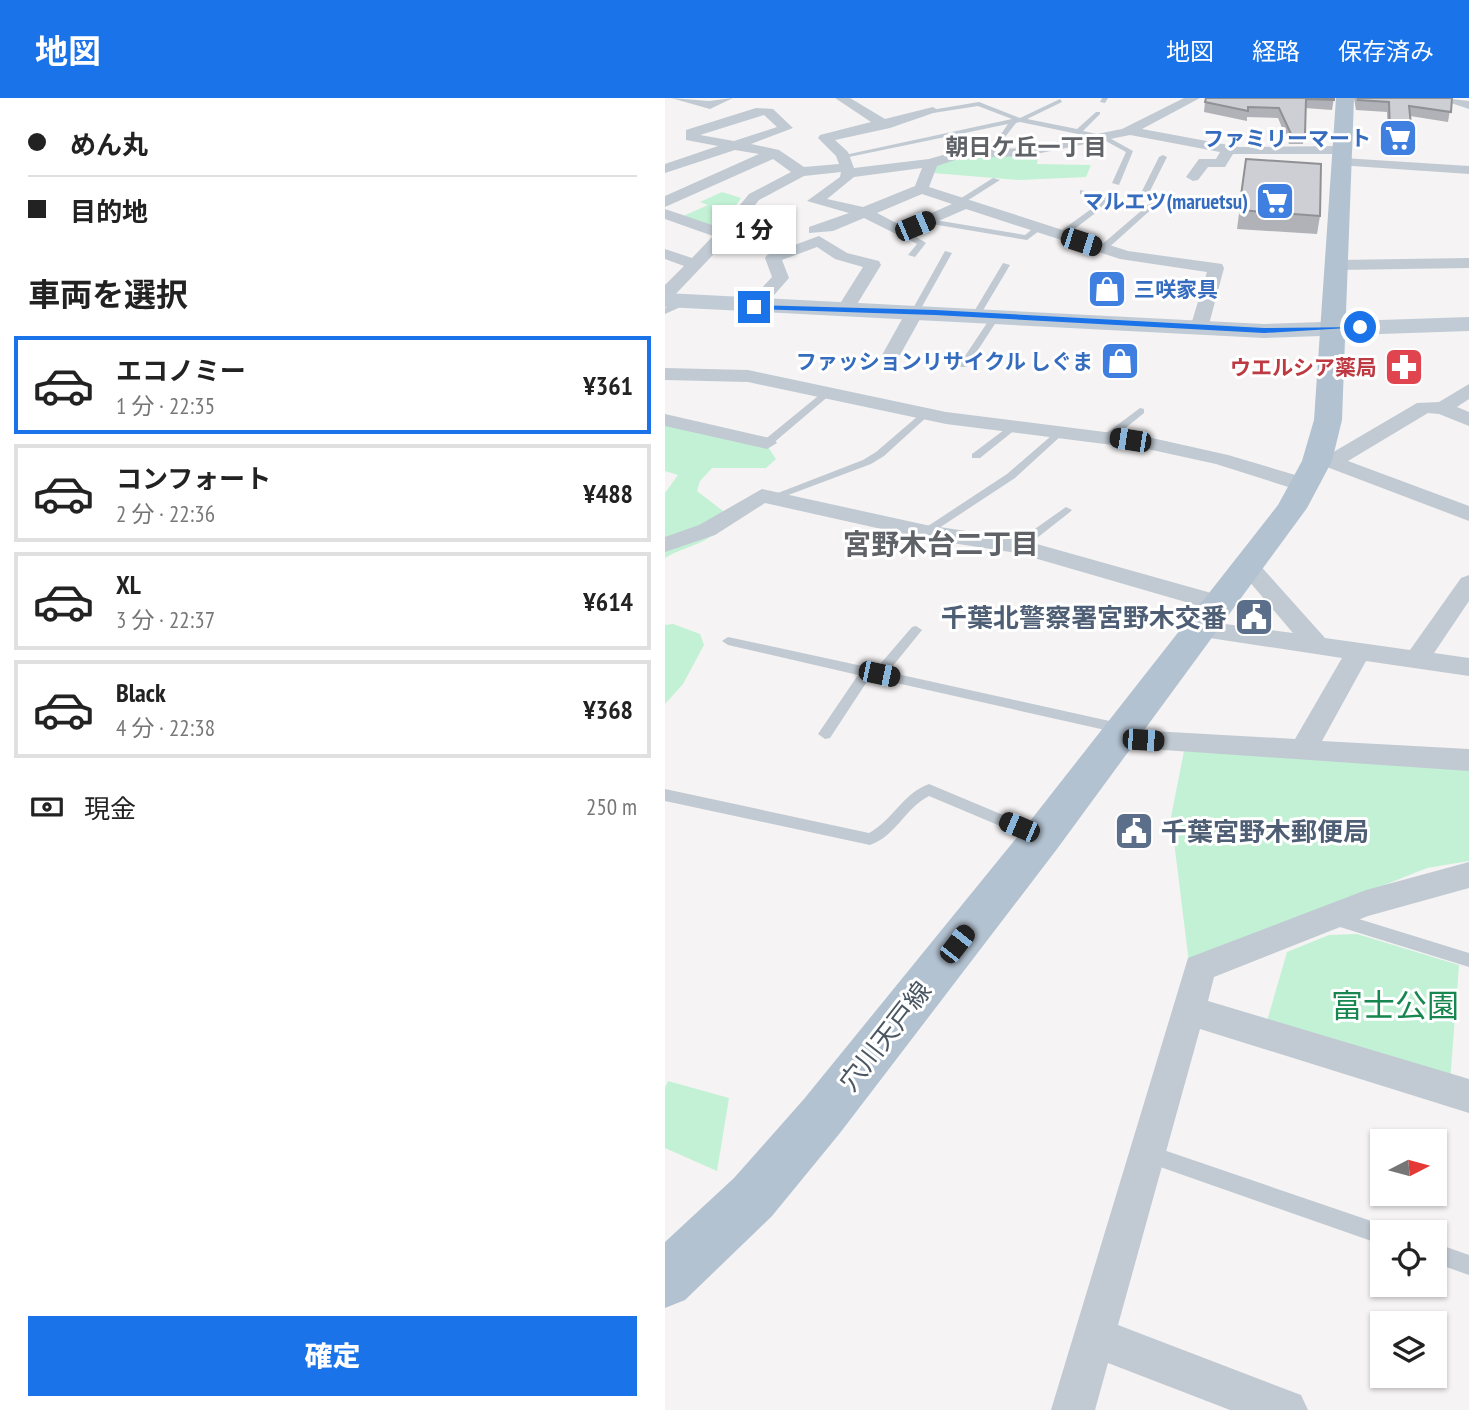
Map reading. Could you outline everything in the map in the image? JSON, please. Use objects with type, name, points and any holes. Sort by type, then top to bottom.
[{"type":"main road","name":"穴川天戸線","points":[[665,1280],[753,1197],[805,1136],[1212,617],[1318,468],[1328,420],[1345,98]]},
{"type":"street","points":[[665,103],[676,98],[710,105],[727,98]]},
{"type":"street","points":[[841,98],[885,125]]},
{"type":"street","points":[[1173,98],[1193,99]]},
{"type":"street","points":[[1449,98],[1469,105]]},
{"type":"street","points":[[1193,99],[1129,131],[1026,152],[960,154],[931,163],[847,166],[801,173],[754,197],[695,264],[670,302],[986,315],[1264,331],[1469,324]]},
{"type":"street","points":[[960,154],[946,135],[931,105],[885,125],[825,138],[847,166],[846,179],[815,201],[863,212],[902,232],[962,203]]},
{"type":"street","points":[[665,169],[735,144],[786,128],[768,112],[761,111],[690,135],[735,144],[774,153],[801,173]]},
{"type":"street","points":[[1129,131],[1229,149],[1343,156],[1469,170]]},
{"type":"street","points":[[1193,177],[1204,162],[1220,164],[1229,149]]},
{"type":"street","points":[[665,202],[774,153]]},
{"type":"street","points":[[921,189],[931,163]]},
{"type":"street","points":[[815,230],[827,228],[921,189],[1126,256],[1216,268],[1199,328]]},
{"type":"street","points":[[670,219],[724,234]]},
{"type":"street","points":[[754,307],[781,278],[773,258],[819,241],[841,256],[873,265],[845,310]]},
{"type":"street","points":[[665,254],[695,264]]},
{"type":"street","points":[[1337,265],[1469,263]]},
{"type":"street","points":[[891,355],[915,312]]},
{"type":"street","points":[[665,374],[748,376],[826,394],[1011,427],[1108,437],[1221,459],[1318,468],[1468,513]]},
{"type":"street","points":[[1443,408],[1469,390]]},
{"type":"street","points":[[1318,468],[1424,407],[1443,408],[1469,420]]},
{"type":"street","points":[[665,420],[767,443]]},
{"type":"street","points":[[665,545],[707,530],[762,496],[926,532],[1019,547],[1212,617],[1317,645],[1469,667]]},
{"type":"street","points":[[1249,566],[1317,645]]},
{"type":"street","points":[[1417,659],[1469,583]]},
{"type":"street","points":[[1302,751],[1359,651]]},
{"type":"street","points":[[1120,734],[1302,751],[1469,760]]},
{"type":"street","points":[[1073,1410],[1096,1338],[1145,1153],[1200,968],[1328,916],[1418,886],[1469,875]]},
{"type":"street","points":[[1187,1010],[1469,1096]]},
{"type":"street","points":[[1096,1338],[1286,1410]]},
{"type":"lane","points":[[847,166],[946,135],[1017,120],[1060,101]]},
{"type":"lane","points":[[931,105],[979,104],[1017,120],[1104,137],[1131,151],[1116,183]]},
{"type":"lane","points":[[1079,131],[1098,113]]},
{"type":"lane","points":[[991,153],[1017,120]]},
{"type":"lane","points":[[1102,249],[1161,197],[1144,195],[1163,157]]},
{"type":"lane","points":[[962,203],[996,180]]},
{"type":"lane","points":[[1061,235],[1111,198],[1083,192]]},
{"type":"lane","points":[[929,221],[1027,238],[1039,228]]},
{"type":"lane","points":[[902,232],[922,243],[912,255]]},
{"type":"lane","points":[[915,312],[948,253]]},
{"type":"lane","points":[[964,365],[1006,265]]},
{"type":"lane","points":[[767,443],[826,394]]},
{"type":"lane","points":[[1108,437],[1140,411]]},
{"type":"lane","points":[[771,498],[867,462],[880,454],[925,412]]},
{"type":"lane","points":[[976,456],[1011,427]]},
{"type":"lane","points":[[926,532],[1011,476],[1058,433]]},
{"type":"lane","points":[[1019,547],[1066,510]]},
{"type":"lane","points":[[825,734],[873,673],[916,630]]},
{"type":"lane","points":[[728,641],[873,673],[1120,734]]},
{"type":"lane","points":[[665,795],[870,839],[885,833],[915,794],[929,790],[1042,837]]},
{"type":"lane","points":[[1328,916],[1469,960]]},
{"type":"lane","points":[[1145,1153],[1370,1231]]},
{"type":"lane","points":[[1447,1257],[1469,1265]]},
{"type":"green space","points":[[1040,150],[1037,164],[1091,165],[1086,177],[1019,180],[933,173],[936,163],[947,158]]},
{"type":"green space","points":[[722,192],[741,198],[722,226],[718,228],[681,217],[708,205],[700,202]]},
{"type":"green space","points":[[665,424],[766,444],[776,459],[766,468],[712,468],[700,481],[697,491],[723,511],[723,527],[702,542],[665,558],[665,493],[678,475],[665,471]]},
{"type":"green space","points":[[673,624],[700,634],[704,645],[683,684],[665,704],[665,625]]},
{"type":"green space","points":[[1184,751],[1469,768],[1469,861],[1427,868],[1189,963],[1171,817]]},
{"type":"green space","name":"富士公園","points":[[1357,934],[1459,965],[1450,1082],[1267,1021],[1287,952],[1329,935]]},
{"type":"green space","points":[[668,1081],[729,1098],[717,1171],[665,1148],[665,1088]]},
{"type":"building","points":[[1206,98],[1334,98],[1334,100],[1306,99],[1305,134],[1291,134],[1279,108],[1248,107],[1248,111],[1205,102]]},
{"type":"building","points":[[1358,98],[1452,98],[1451,112],[1409,106],[1412,134],[1390,132],[1389,102]]},
{"type":"building","points":[[1246,159],[1321,164],[1320,216],[1239,210]]},
{"type":"place","name":"ファミリーマート","points":[[1398,138]]},
{"type":"place","name":"マルエツ(maruetsu)","points":[[1275,201]]},
{"type":"place","name":"三咲家具","points":[[1107,289]]},
{"type":"place","name":"ファッションリサイクル しぐま","points":[[1120,361]]},
{"type":"place","name":"ウエルシア薬局","points":[[1404,367]]},
{"type":"place","name":"千葉北警察署宮野木交番","points":[[1254,617]]},
{"type":"place","name":"千葉宮野木郵便局","points":[[1134,831]]},
{"type":"district","name":"朝日ケ丘一丁目","points":[[1026,146]]},
{"type":"district","name":"宮野木台二丁目","points":[[941,543]]},
{"type":"route","points":[[754,307],[935,312],[1264,331],[1360,327]]}]
